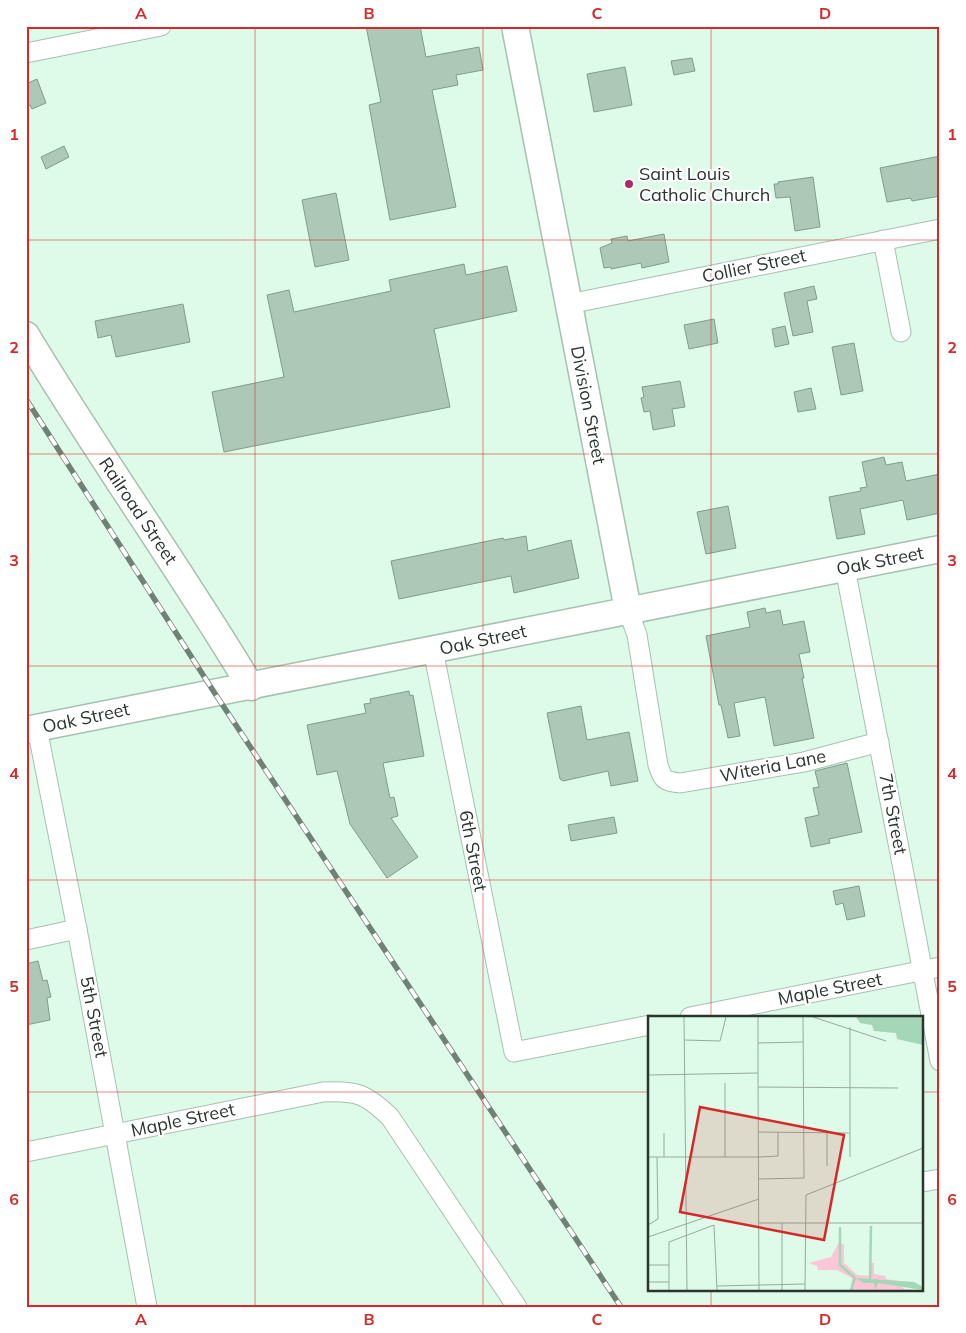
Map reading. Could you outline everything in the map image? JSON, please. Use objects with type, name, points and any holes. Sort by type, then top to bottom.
[{"type":"main road","name":"Division Street","points":[[515,26],[628,610]]},
{"type":"main road","name":"Railroad Street","points":[[26,335],[88,436],[211,621],[251,687]]},
{"type":"main road","name":"Oak Street","points":[[32,729],[940,549]]},
{"type":"street","points":[[26,53],[161,26]]},
{"type":"street","name":"Collier Street","points":[[569,304],[940,229]]},
{"type":"street","points":[[883,240],[901,332]]},
{"type":"street","name":"7th Street","points":[[846,568],[879,742],[931,968],[940,1061]]},
{"type":"street","name":"Division Street","points":[[628,610],[636,635],[658,765],[662,776],[667,781]]},
{"type":"street","name":"6th Street","points":[[433,650],[514,1052],[648,1025]]},
{"type":"street","name":"5th Street","points":[[32,729],[77,930],[147,1307]]},
{"type":"street","name":"Witeria Lane","points":[[667,781],[680,783],[804,762],[879,742]]},
{"type":"street","points":[[26,940],[77,930]]},
{"type":"street","name":"Maple Street","points":[[695,1016],[931,968]]},
{"type":"street","name":"Maple Street","points":[[26,1152],[304,1095],[340,1091],[365,1096],[390,1117],[517,1307]]},
{"type":"street","points":[[924,1182],[940,1179]]},
{"type":"building","points":[[366,26],[420,26],[426,57],[479,47],[483,70],[456,75],[458,85],[432,90],[456,207],[390,220],[369,105],[381,102]]},
{"type":"building","points":[[692,58],[695,71],[674,75],[671,61]]},
{"type":"building","points":[[625,67],[632,105],[594,112],[587,74]]},
{"type":"building","points":[[37,79],[46,103],[32,109],[30,105],[26,107],[26,84]]},
{"type":"building","points":[[64,146],[69,157],[46,169],[41,157]]},
{"type":"building","points":[[940,156],[940,196],[912,201],[911,198],[887,202],[880,168]]},
{"type":"building","points":[[813,177],[820,227],[795,231],[790,197],[776,198],[774,184]]},
{"type":"building","points":[[336,193],[349,260],[315,267],[302,200]]},
{"type":"building","points":[[664,234],[669,262],[642,268],[641,263],[611,269],[611,267],[604,268],[600,248],[612,243],[611,239],[627,236],[628,241]]},
{"type":"building","points":[[464,264],[466,275],[507,266],[517,311],[434,329],[450,407],[224,452],[212,392],[284,377],[267,295],[289,290],[294,312],[391,291],[389,280]]},
{"type":"building","points":[[814,286],[817,299],[807,301],[813,332],[793,336],[784,293]]},
{"type":"building","points":[[183,304],[190,342],[116,357],[111,335],[98,338],[95,321]]},
{"type":"building","points":[[714,319],[718,343],[689,349],[684,325]]},
{"type":"building","points":[[785,326],[789,344],[775,347],[772,329]]},
{"type":"building","points":[[854,343],[863,391],[841,395],[832,347]]},
{"type":"building","points":[[680,381],[685,407],[672,409],[675,426],[653,430],[650,411],[644,412],[641,398],[644,397],[642,387]]},
{"type":"building","points":[[811,388],[816,409],[798,412],[794,392]]},
{"type":"building","points":[[884,457],[886,465],[902,462],[906,481],[940,474],[940,513],[907,520],[903,500],[860,509],[865,534],[837,539],[829,497],[861,491],[860,488],[867,487],[862,462]]},
{"type":"building","points":[[728,506],[736,548],[706,554],[697,512]]},
{"type":"building","points":[[526,536],[528,551],[571,540],[579,578],[514,593],[511,576],[399,599],[391,561],[503,538],[504,540]]},
{"type":"building","points":[[765,608],[766,613],[780,610],[783,625],[804,621],[810,652],[799,654],[814,738],[774,746],[765,697],[734,703],[740,736],[728,738],[721,705],[719,705],[706,636],[750,627],[747,612]]},
{"type":"building","points":[[409,691],[410,696],[413,695],[424,756],[383,763],[390,798],[394,797],[398,816],[391,818],[418,857],[387,878],[350,824],[337,771],[317,775],[307,725],[366,713],[364,704],[371,703],[370,699]]},
{"type":"building","points":[[581,706],[587,740],[629,732],[638,781],[611,786],[608,771],[563,781],[560,779],[547,713]]},
{"type":"building","points":[[847,763],[862,832],[829,839],[830,843],[811,847],[805,818],[819,815],[813,788],[819,787],[815,771]]},
{"type":"building","points":[[614,817],[617,833],[571,841],[568,825]]},
{"type":"building","points":[[859,886],[865,916],[847,920],[843,903],[836,905],[833,891]]},
{"type":"building","points":[[38,961],[43,981],[47,980],[51,997],[47,998],[50,1020],[26,1025],[26,964]]},
{"type":"railway","points":[[26,399],[214,692],[621,1307]]},
{"type":"place","name":"Saint Louis Catholic Church","points":[[629,184]]}]
